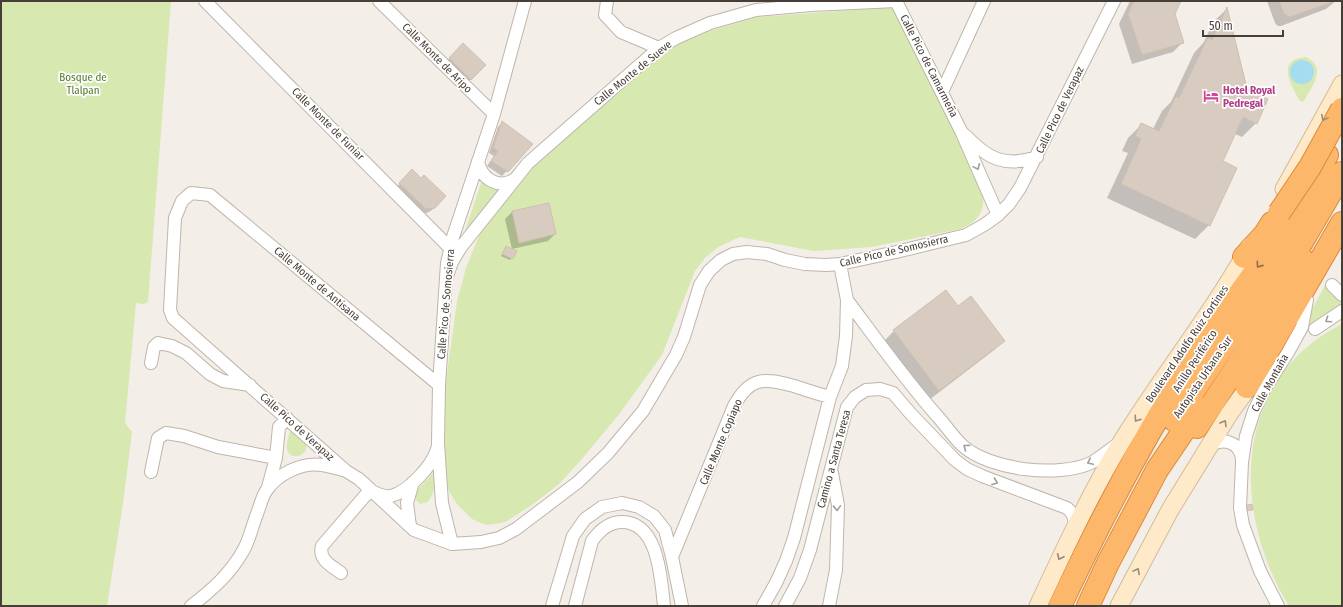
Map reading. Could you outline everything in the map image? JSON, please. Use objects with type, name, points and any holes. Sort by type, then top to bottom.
[{"type":"highway","points":[[1244,257],[1265,234],[1310,167],[1342,109]]},
{"type":"highway","points":[[1313,183],[1342,109]]},
{"type":"highway","name":"Anillo Periférico","points":[[1060,606],[1080,564],[1134,462],[1188,368],[1285,229],[1313,183],[1342,123]]},
{"type":"highway","name":"Autopista Urbana Sur","points":[[1071,606],[1102,542],[1148,459],[1266,283],[1342,151]]},
{"type":"highway","name":"Autopista Urbana Sur","points":[[1088,606],[1108,563],[1157,470],[1246,338],[1342,173]]},
{"type":"highway","points":[[1097,606],[1167,472],[1243,357],[1286,288],[1342,192]]},
{"type":"highway","points":[[1247,387],[1342,223]]},
{"type":"main road","name":"Boulevard Adolfo Ruiz Cortines","points":[[1038,606],[1091,494],[1122,441],[1205,318],[1244,257],[1307,149],[1342,84]]},
{"type":"main road","points":[[1119,606],[1170,510],[1229,414],[1247,387],[1273,355],[1342,241]]},
{"type":"street","name":"Calle Monte de Funiar","points":[[205,1],[450,248]]},
{"type":"street","name":"Calle Monte de Aripo","points":[[379,1],[494,114]]},
{"type":"street","name":"Calle Pico de Somosierra","points":[[452,544],[442,503],[438,443],[439,386],[446,279],[450,248],[494,114],[524,1]]},
{"type":"street","points":[[607,1],[605,15],[621,32],[659,48]]},
{"type":"street","name":"Calle Monte de Sueve","points":[[446,279],[452,262],[461,247],[533,158],[659,48],[710,22],[756,10],[896,1]]},
{"type":"street","name":"Calle Pico de Camarmeña","points":[[896,1],[961,131],[998,215]]},
{"type":"street","points":[[942,92],[984,1]]},
{"type":"street","name":"Calle Pico de Verapaz","points":[[998,215],[1009,204],[1020,188],[1114,1]]},
{"type":"street","name":"Calle Pico de Camarmeña","points":[[961,131],[971,141],[994,158],[1014,162],[1036,157]]},
{"type":"street","points":[[478,161],[481,171],[492,181],[502,184],[516,178]]},
{"type":"street","name":"Calle Pico de Verapaz","points":[[191,193],[182,201],[175,218],[170,310],[173,318],[346,471]]},
{"type":"street","name":"Calle Monte de Antisana","points":[[191,193],[210,195],[439,386]]},
{"type":"street","name":"Calle Pico de Somosierra","points":[[346,471],[359,479],[414,530],[452,544],[489,541],[512,531],[538,514],[578,482],[608,453],[643,411],[676,355],[684,337],[700,285],[708,271],[721,260],[734,254],[748,252],[767,254],[785,260],[805,264],[826,266],[840,264],[966,235],[998,215]]},
{"type":"street","name":"Camino a Santa Teresa","points":[[763,606],[776,583],[794,538],[830,397],[842,366],[846,336],[847,300],[840,264]]},
{"type":"street","points":[[1332,285],[1342,295]]},
{"type":"street","name":"Camino a Santa Teresa","points":[[847,300],[927,405],[964,446],[979,456],[1002,465],[1036,470],[1066,470],[1090,463],[1122,441]]},
{"type":"street","name":"Calle Montaña","points":[[1278,606],[1260,571],[1243,525],[1240,508],[1242,462],[1246,436],[1254,411],[1265,388],[1302,327],[1307,300]]},
{"type":"street","points":[[1315,330],[1342,311]]},
{"type":"street","points":[[152,363],[154,347],[158,343],[172,346],[186,353],[216,378],[223,381],[250,385]]},
{"type":"street","name":"Calle Monte Copiapo","points":[[672,557],[734,406],[746,389],[757,382],[770,380],[830,397]]},
{"type":"street","name":"Camino a Santa Teresa","points":[[785,606],[805,564],[831,470],[844,413],[850,401],[860,393],[873,389],[887,390],[893,393],[955,460],[967,469],[1067,508],[1074,519],[1072,532]]},
{"type":"street","points":[[911,414],[927,405]]},
{"type":"street","points":[[266,491],[276,458],[279,427],[287,418]]},
{"type":"street","points":[[151,472],[158,438],[166,433],[184,436],[218,447],[276,458]]},
{"type":"street","points":[[1211,445],[1221,441],[1235,445],[1240,453],[1242,462]]},
{"type":"street","points":[[341,573],[323,559],[321,553],[322,546],[370,490],[380,495],[391,496],[413,482],[434,458],[438,443]]},
{"type":"street","name":"Calle Pico de Verapaz","points":[[191,606],[224,578],[239,559],[249,538],[266,491],[281,476],[290,471],[306,466],[322,465],[346,471]]},
{"type":"street","points":[[829,606],[836,570],[838,505],[831,470]]},
{"type":"street","points":[[410,526],[407,503],[413,482]]},
{"type":"street","points":[[552,606],[573,536],[585,519],[602,506],[622,503],[639,507],[654,516],[664,530],[672,557],[682,606]]},
{"type":"street","points":[[575,606],[592,541],[597,534],[608,526],[621,522],[634,524],[640,527],[645,532],[652,544],[656,557],[664,606]]},
{"type":"green space","name":"Bosque de Tlalpan","points":[[1,1],[171,1],[148,302],[143,304],[136,303],[125,423],[132,432],[123,504],[107,606],[1,606]]},
{"type":"green space","points":[[892,7],[937,93],[982,185],[983,206],[978,217],[967,226],[960,229],[872,247],[814,251],[740,237],[718,247],[705,258],[695,271],[662,355],[620,413],[581,460],[559,484],[532,505],[507,521],[486,525],[472,519],[457,504],[449,491],[446,480],[442,444],[445,388],[457,301],[466,268],[481,231],[531,165],[629,80],[678,44],[710,31],[757,17]]},
{"type":"green space","points":[[1306,57],[1313,62],[1317,72],[1312,87],[1302,102],[1299,100],[1292,87],[1288,67],[1296,59]]},
{"type":"green space","points":[[482,180],[488,187],[500,188],[463,237]]},
{"type":"green space","points":[[1326,284],[1332,295],[1342,301],[1342,305],[1313,324],[1309,325],[1307,318]]},
{"type":"green space","points":[[1342,324],[1342,606],[1289,606],[1270,569],[1257,530],[1251,490],[1252,450],[1262,413],[1279,378],[1306,348]]},
{"type":"green space","points":[[291,429],[305,442],[306,450],[300,455],[292,456],[287,449],[287,442]]},
{"type":"green space","points":[[436,470],[434,491],[428,502],[420,504],[416,500],[416,491]]},
{"type":"water","points":[[1302,60],[1310,64],[1314,72],[1310,80],[1302,84],[1294,80],[1290,72],[1294,64]]},
{"type":"building","points":[[1134,1],[1181,1],[1175,14],[1184,43],[1142,55],[1128,14]]},
{"type":"building","points":[[1279,1],[1335,1],[1290,17],[1284,14]]},
{"type":"building","points":[[1227,7],[1247,89],[1268,99],[1257,124],[1243,117],[1223,161],[1237,168],[1210,226],[1121,184],[1141,139],[1135,136],[1141,123],[1159,131],[1176,96],[1179,98],[1208,37],[1212,40]]},
{"type":"building","points":[[463,43],[486,65],[471,80],[449,58]]},
{"type":"building","points":[[502,121],[533,144],[508,172],[491,161],[498,151],[493,148]]},
{"type":"building","points":[[412,169],[421,178],[424,175],[446,196],[435,208],[425,208],[399,183]]},
{"type":"building","points":[[549,203],[556,234],[519,243],[512,211]]},
{"type":"building","points":[[506,246],[517,251],[513,259],[502,254]]},
{"type":"building","points":[[946,290],[958,306],[971,296],[1005,341],[939,391],[893,330]]},
{"type":"building","points":[[1252,504],[1253,510],[1243,511],[1243,506]]},
{"type":"place","name":"Hotel Royal Pedregal","points":[[1211,96]]}]
